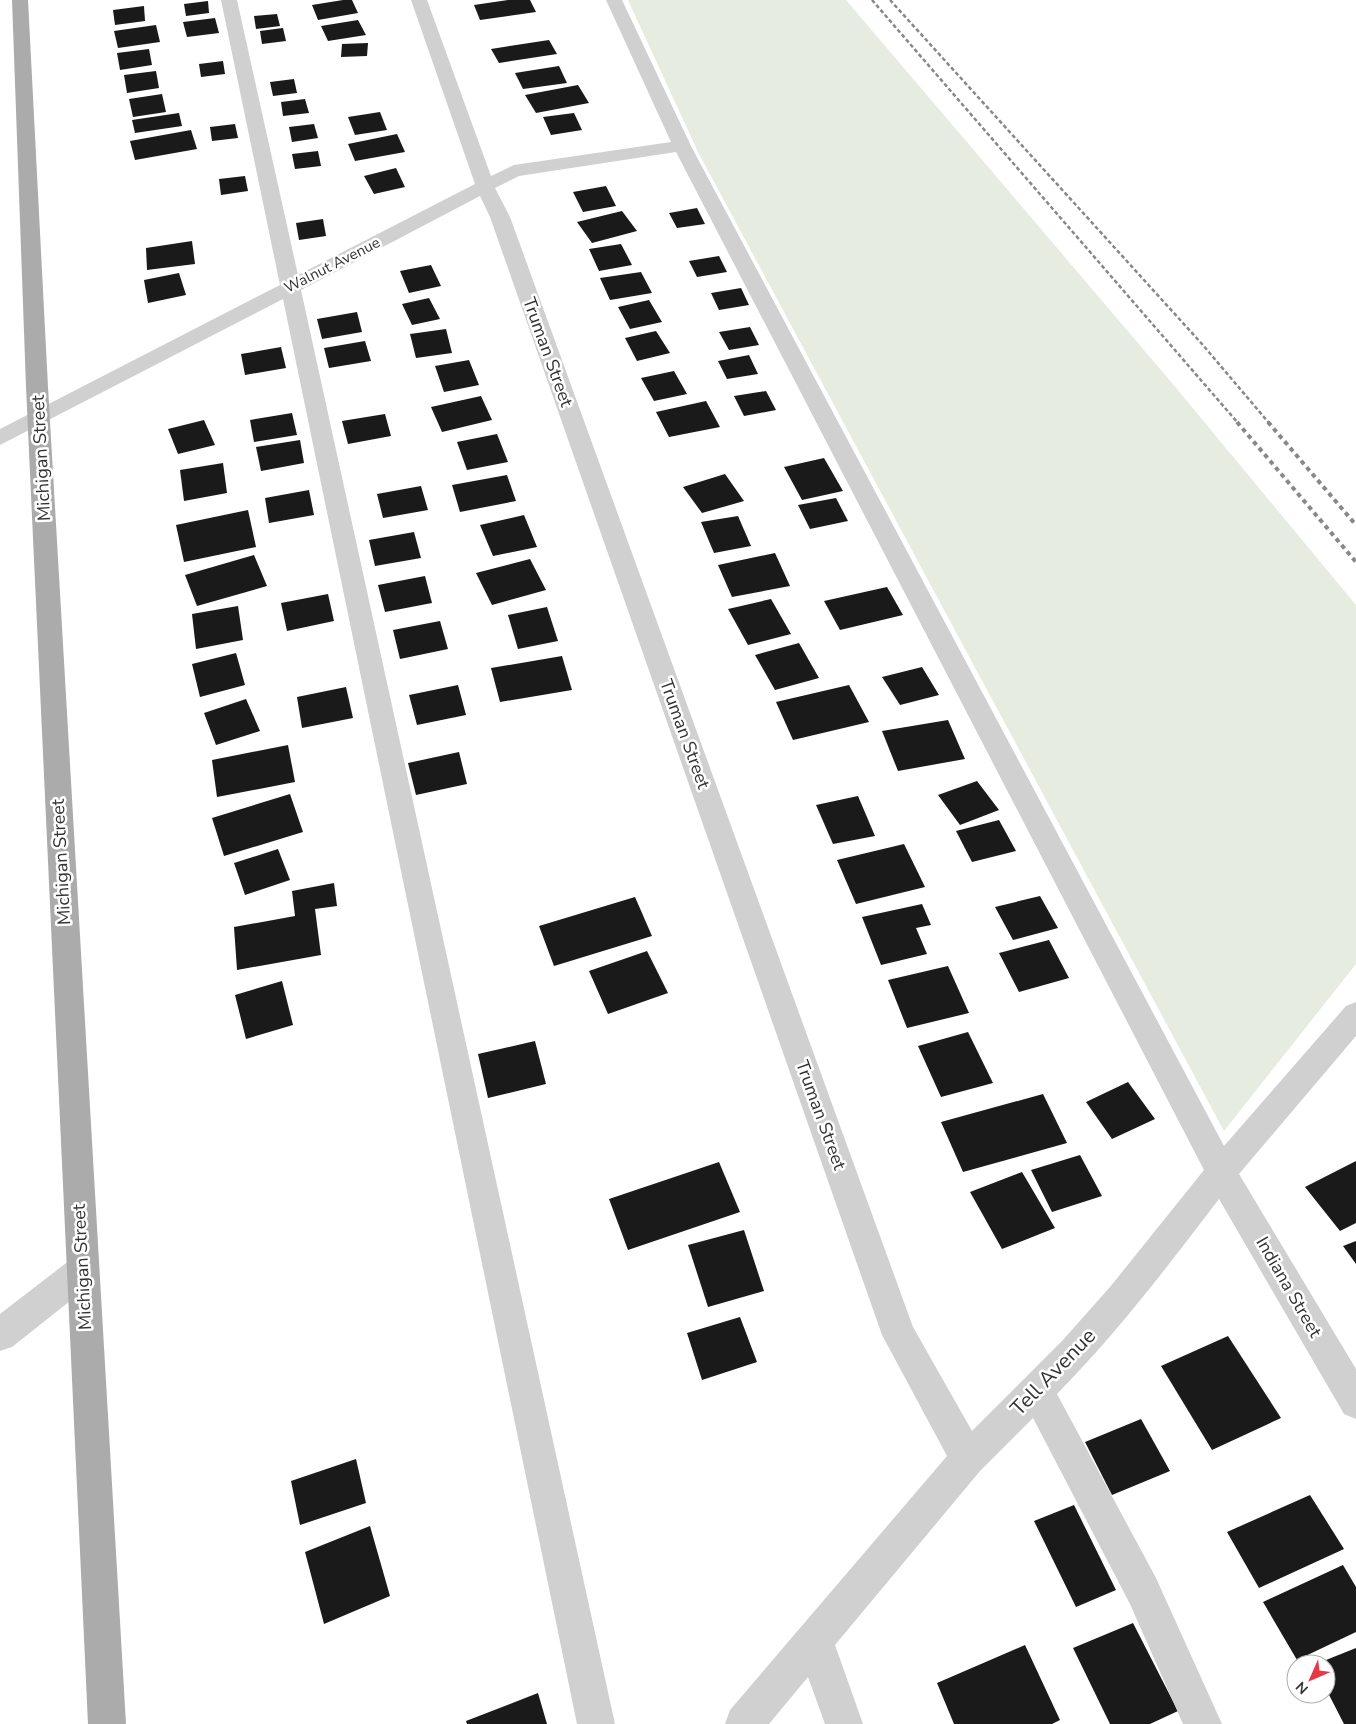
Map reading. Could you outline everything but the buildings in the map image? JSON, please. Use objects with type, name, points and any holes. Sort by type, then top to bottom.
[{"type":"main road","name":"Michigan Street","points":[[20,0],[39,418],[106,1724]]},
{"type":"street","points":[[229,0],[596,1724]]},
{"type":"street","name":"Truman Street","points":[[418,0],[485,186],[500,217],[899,1335],[968,1459]]},
{"type":"street","name":"Indiana Street","points":[[614,0],[682,146],[1222,1172],[1356,1402]]},
{"type":"street","name":"Walnut Avenue","points":[[0,438],[514,171],[682,146]]},
{"type":"street","name":"Tell Avenue","points":[[744,1724],[816,1642],[968,1459],[1074,1353],[1122,1298],[1222,1172],[1356,1016]]},
{"type":"street","points":[[0,1335],[82,1271]]},
{"type":"street","points":[[1037,1390],[1143,1590],[1203,1724]]},
{"type":"street","points":[[816,1642],[844,1724]]},
{"type":"shaded area","points":[[628,0],[846,0],[1172,383],[1356,605],[1356,964],[1224,1131],[698,152]]},
{"type":"railway","points":[[872,0],[1238,423]]},
{"type":"railway","points":[[890,0],[1202,344],[1269,423]]},
{"type":"railway","points":[[1237,422],[1356,562]]},
{"type":"railway","points":[[1268,422],[1356,525]]}]
